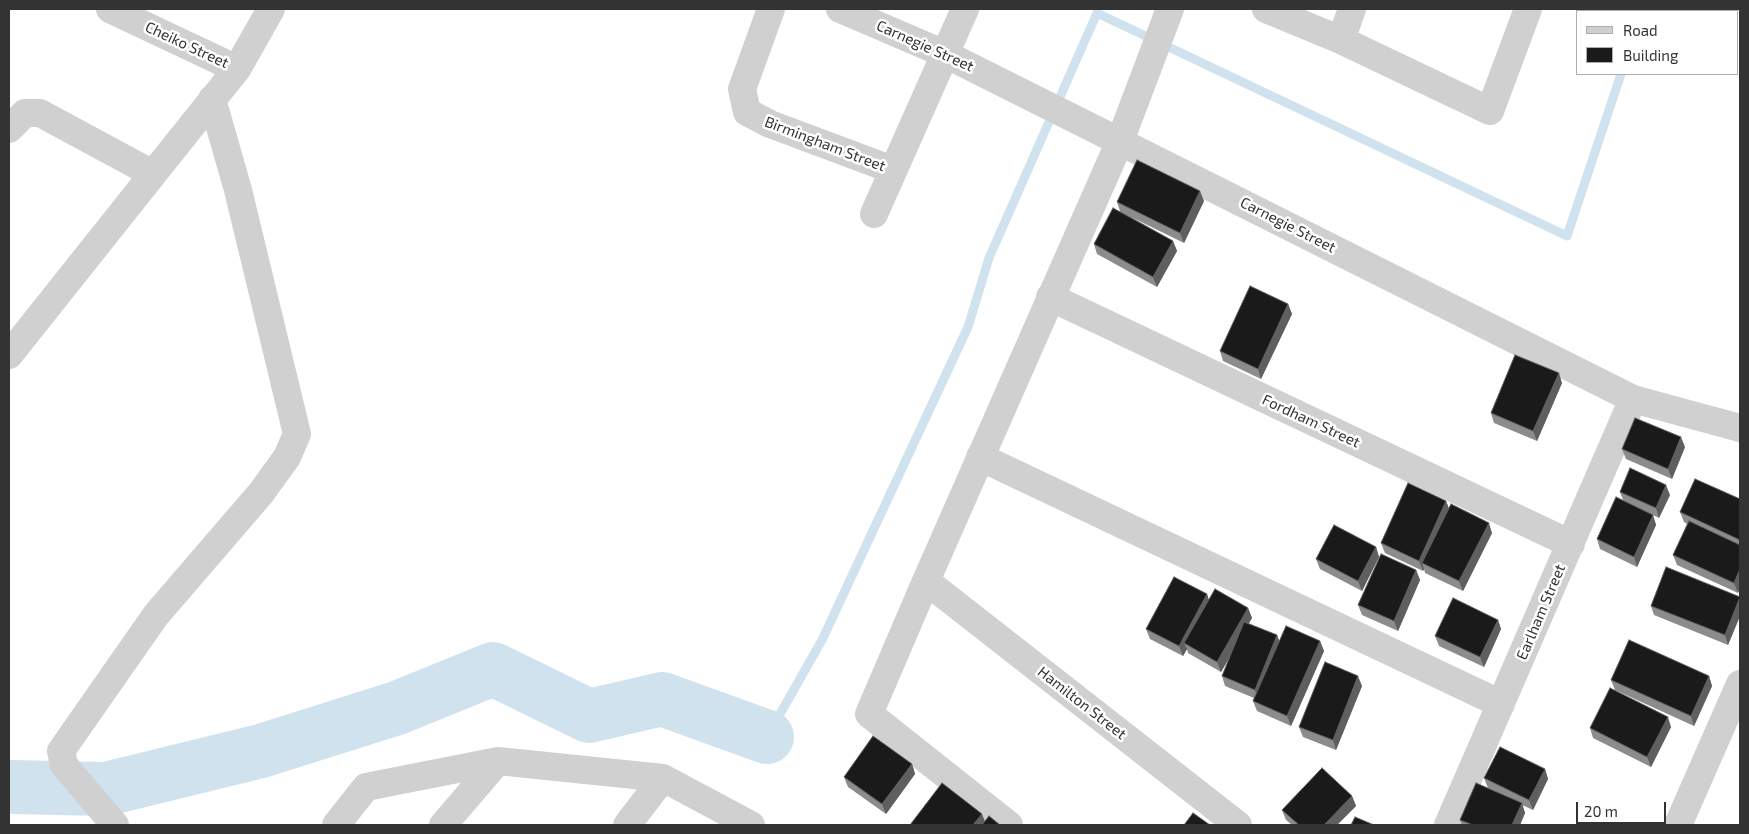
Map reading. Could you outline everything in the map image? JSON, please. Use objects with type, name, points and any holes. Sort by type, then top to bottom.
[{"type":"street","name":"Cheiko Street","points":[[110,9],[237,69]]},
{"type":"street","points":[[9,355],[237,69],[270,9]]},
{"type":"street","name":"Birmingham Street","points":[[771,9],[742,89],[747,112],[770,124],[893,170]]},
{"type":"street","name":"Carnegie Street","points":[[840,9],[945,54],[1633,399],[1740,428]]},
{"type":"street","points":[[874,214],[965,9]]},
{"type":"street","points":[[1266,9],[1341,40],[1490,111],[1528,9]]},
{"type":"street","points":[[1341,40],[1352,9]]},
{"type":"street","points":[[1009,825],[868,714],[1120,141],[1166,19]]},
{"type":"street","points":[[108,817],[64,764],[61,751],[76,726],[156,615],[261,493],[287,456],[297,434],[238,190],[212,100]]},
{"type":"street","points":[[9,129],[26,113],[40,114],[153,174]]},
{"type":"street","name":"Fordham Street","points":[[1050,297],[1571,544]]},
{"type":"street","name":"Earlham Street","points":[[1448,825],[1633,399]]},
{"type":"street","points":[[980,457],[1501,704]]},
{"type":"street","name":"Hamilton Street","points":[[926,581],[1200,810],[1238,825]]},
{"type":"street","points":[[1678,825],[1740,684]]},
{"type":"street","points":[[443,825],[498,761]]},
{"type":"street","points":[[336,825],[366,787],[498,761],[664,778],[751,825]]},
{"type":"street","points":[[627,825],[664,778]]},
{"type":"building","points":[[1137,160],[1200,191],[1180,233],[1117,202]]},
{"type":"building","points":[[1113,208],[1173,241],[1153,277],[1094,244]]},
{"type":"building","points":[[1250,286],[1288,304],[1258,369],[1220,351]]},
{"type":"building","points":[[1515,355],[1559,373],[1533,431],[1491,413]]},
{"type":"building","points":[[1635,418],[1681,437],[1668,469],[1622,449]]},
{"type":"building","points":[[1630,468],[1666,485],[1656,508],[1620,492]]},
{"type":"building","points":[[1695,479],[1740,499],[1740,540],[1680,512]]},
{"type":"building","points":[[1408,483],[1446,501],[1419,561],[1381,543]]},
{"type":"building","points":[[1616,497],[1653,515],[1634,557],[1597,539]]},
{"type":"building","points":[[1451,504],[1489,523],[1459,581],[1422,563]]},
{"type":"building","points":[[1689,521],[1740,545],[1740,569],[1734,583],[1673,555]]},
{"type":"building","points":[[1334,525],[1376,547],[1358,581],[1316,559]]},
{"type":"building","points":[[1381,554],[1416,570],[1394,621],[1358,605]]},
{"type":"building","points":[[1666,567],[1740,597],[1725,635],[1651,606]]},
{"type":"building","points":[[1174,577],[1207,594],[1179,646],[1146,629]]},
{"type":"building","points":[[1215,589],[1248,608],[1217,662],[1184,643]]},
{"type":"building","points":[[1453,598],[1498,620],[1480,657],[1435,636]]},
{"type":"building","points":[[1244,622],[1277,635],[1255,690],[1222,676]]},
{"type":"building","points":[[1286,626],[1320,641],[1287,716],[1253,701]]},
{"type":"building","points":[[1629,640],[1709,676],[1691,716],[1611,680]]},
{"type":"building","points":[[1325,662],[1358,676],[1333,740],[1299,727]]},
{"type":"building","points":[[1610,688],[1668,717],[1647,757],[1590,728]]},
{"type":"building","points":[[873,736],[912,764],[882,804],[844,777]]},
{"type":"building","points":[[1500,747],[1545,769],[1529,800],[1484,778]]},
{"type":"building","points":[[1322,768],[1352,796],[1324,825],[1299,825],[1282,810]]},
{"type":"building","points":[[942,783],[982,814],[973,825],[910,825]]},
{"type":"building","points":[[1476,783],[1522,803],[1512,825],[1473,825],[1460,820]]},
{"type":"building","points":[[1193,813],[1210,825],[1184,825]]},
{"type":"building","points":[[989,816],[1000,825],[982,825]]},
{"type":"building","points":[[1355,817],[1374,825],[1351,825]]},
{"type":"waterway","points":[[767,737],[822,640],[968,327],[989,258],[1097,13],[1567,236],[1621,75]]},
{"type":"waterway","points":[[9,787],[106,789],[261,751],[397,708],[493,669],[589,716],[662,699],[767,737]]}]
